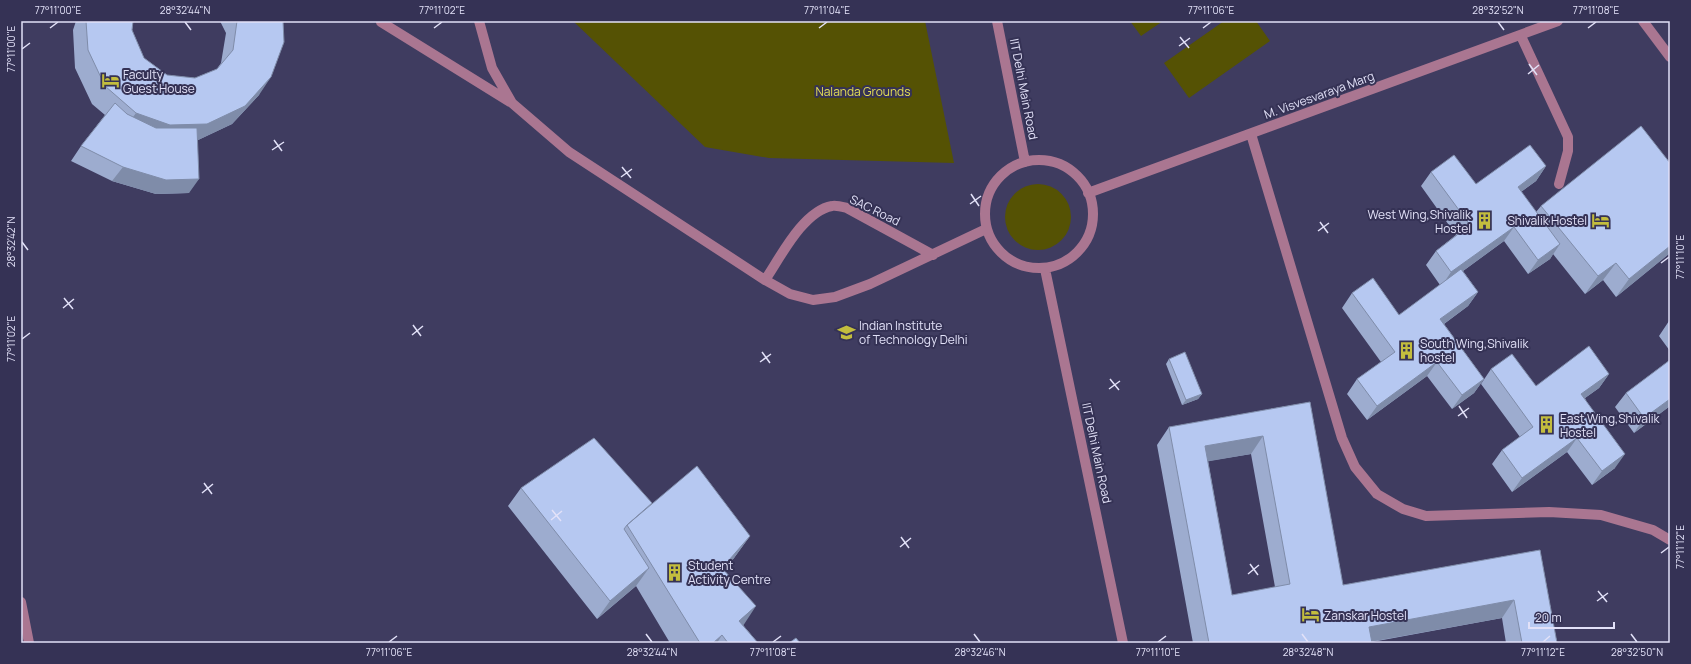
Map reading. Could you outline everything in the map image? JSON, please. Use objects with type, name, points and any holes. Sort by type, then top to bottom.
[{"type":"lane","points":[[479,21],[492,68],[512,103]]},
{"type":"lane","name":"IIT Delhi Main Road","points":[[997,21],[1025,162]]},
{"type":"lane","name":"M. Visvesvaraya Marg","points":[[1088,193],[1558,21]]},
{"type":"lane","points":[[1643,21],[1670,57]]},
{"type":"lane","points":[[381,22],[512,103],[569,152],[765,280],[790,294],[813,300],[835,297],[870,284],[986,229]]},
{"type":"lane","points":[[1520,36],[1568,137],[1568,151],[1559,184]]},
{"type":"lane","points":[[1251,134],[1342,438],[1355,468],[1377,494],[1403,509],[1426,516],[1549,512],[1601,515],[1653,530],[1670,540]]},
{"type":"lane","points":[[1044,160],[1062,166],[1078,177],[1088,193],[1093,212],[1087,238],[1075,255],[1045,269],[1020,266],[1006,258],[986,229],[984,207],[991,187],[1006,171],[1025,162],[1044,160]]},
{"type":"lane","name":"SAC Road","points":[[765,280],[801,226],[815,215],[832,206],[847,208],[933,255]]},
{"type":"lane","name":"IIT Delhi Main Road","points":[[1045,269],[1123,643]]},
{"type":"lane","points":[[21,602],[29,643]]},
{"type":"green space","name":"Nalanda Grounds","points":[[573,21],[925,21],[954,163],[769,158],[705,147]]},
{"type":"green space","points":[[1130,21],[1163,21],[1141,36]]},
{"type":"green space","points":[[1224,21],[1256,21],[1270,41],[1189,98],[1164,63]]},
{"type":"green space","points":[[1031,184],[1045,184],[1057,189],[1066,198],[1071,210],[1069,230],[1062,241],[1045,250],[1031,250],[1019,245],[1010,236],[1005,224],[1005,210],[1010,198],[1019,189]]},
{"type":"building","name":"Faculty Guest House","points":[[86,21],[133,21],[132,30],[144,58],[167,75],[195,78],[217,69],[233,50],[237,21],[283,21],[284,42],[271,77],[245,106],[207,124],[170,125],[136,113],[105,86],[88,50]]},
{"type":"building","points":[[115,103],[127,114],[156,128],[197,128],[199,179],[166,180],[123,167],[81,146]]},
{"type":"building","name":"Shivalik Hostel","points":[[1641,126],[1670,163],[1670,246],[1629,279],[1616,263],[1598,276],[1541,206]]},
{"type":"building","name":"West Wing,Shivalik Hostel","points":[[1530,145],[1546,166],[1518,187],[1560,244],[1538,260],[1514,227],[1451,272],[1436,251],[1470,225],[1431,172],[1454,155],[1476,184]]},
{"type":"building","name":"South Wing,Shivalik hostel","points":[[1461,269],[1478,292],[1440,319],[1484,379],[1462,395],[1437,362],[1377,406],[1357,379],[1395,352],[1352,293],[1373,278],[1399,315]]},
{"type":"building","name":"East Wing,Shivalik Hostel","points":[[1589,346],[1609,374],[1581,394],[1625,454],[1602,471],[1577,438],[1522,478],[1502,450],[1533,427],[1491,369],[1512,354],[1536,386]]},
{"type":"building","points":[[1185,352],[1202,394],[1186,400],[1169,359]]},
{"type":"building","points":[[1670,360],[1670,399],[1644,418],[1626,393]]},
{"type":"building","name":"Zanskar Hostel","points":[[1310,402],[1343,585],[1540,550],[1557,643],[1522,643],[1514,600],[1369,627],[1372,643],[1209,643],[1169,427]],"holes":[[[1263,436],[1290,584],[1232,595],[1205,446]]]},
{"type":"building","points":[[594,438],[652,503],[624,529],[649,568],[610,601],[521,488]]},
{"type":"building","name":"Student Activity Centre","points":[[697,466],[750,536],[722,568],[756,606],[739,621],[758,643],[728,643],[722,635],[713,643],[700,643],[627,525]]},
{"type":"building","points":[[796,638],[800,643],[789,643]]},
{"type":"place","name":"Faculty Guest House","points":[[110,81]]},
{"type":"place","name":"Shivalik Hostel","points":[[1600,220]]},
{"type":"place","name":"West Wing,Shivalik Hostel","points":[[1484,221]]},
{"type":"place","name":"Indian Institute of Technology Delhi","points":[[846,332]]},
{"type":"place","name":"South Wing,Shivalik hostel","points":[[1407,350]]},
{"type":"place","name":"East Wing,Shivalik Hostel","points":[[1547,425]]},
{"type":"place","name":"Student Activity Centre","points":[[675,572]]},
{"type":"place","name":"Zanskar Hostel","points":[[1311,615]]}]
